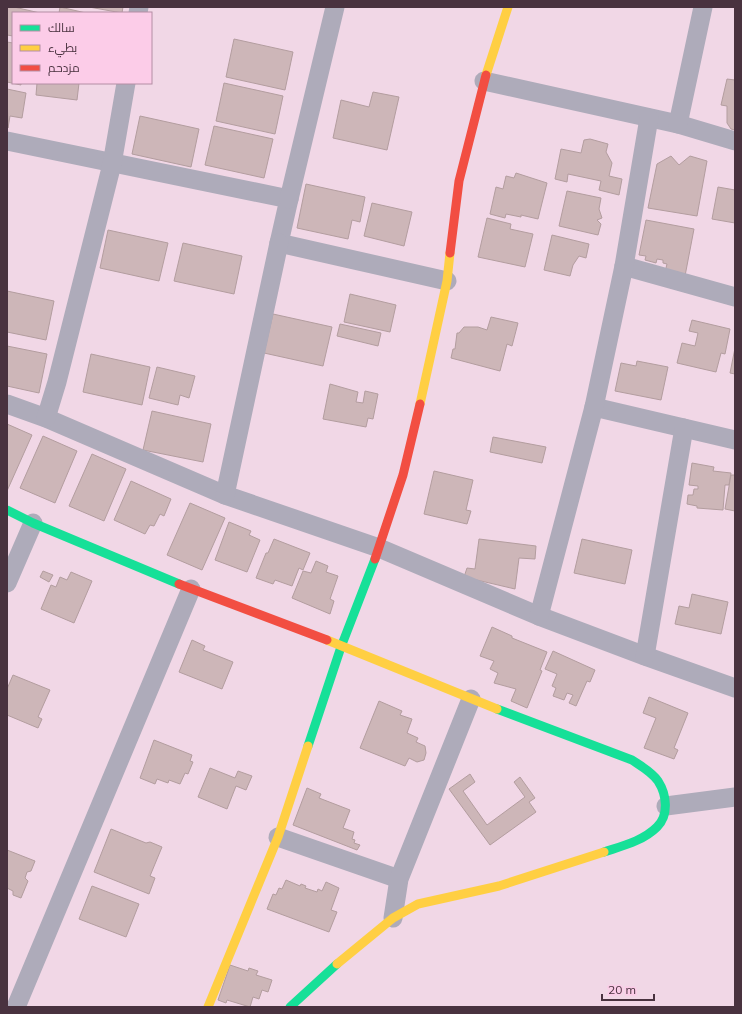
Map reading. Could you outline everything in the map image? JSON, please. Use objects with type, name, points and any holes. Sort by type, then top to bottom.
[{"type":"street","points":[[225,495],[279,243],[335,7]]},
{"type":"street","points":[[208,1007],[278,837],[341,647],[379,548],[403,475],[447,281],[459,181],[484,81],[506,7]]},
{"type":"street","points":[[678,124],[704,7]]},
{"type":"street","points":[[484,81],[678,124],[735,141]]},
{"type":"street","points":[[46,418],[57,382],[112,164],[126,84]]},
{"type":"street","points":[[539,616],[594,407],[624,266],[648,118]]},
{"type":"street","points":[[7,141],[112,164],[289,199]]},
{"type":"street","points":[[279,243],[447,281]]},
{"type":"street","points":[[624,266],[735,297]]},
{"type":"street","points":[[7,404],[46,418],[225,495],[379,548],[539,616],[735,688]]},
{"type":"street","points":[[594,407],[735,440]]},
{"type":"street","points":[[645,656],[684,428]]},
{"type":"street","points":[[7,510],[33,523],[191,589],[303,630],[341,647],[471,699],[632,760],[647,770],[658,781],[666,806],[663,817],[657,827],[634,842],[499,886],[418,904],[393,918],[319,979],[290,1007]]},
{"type":"street","points":[[7,582],[33,523]]},
{"type":"street","points":[[16,1007],[191,589]]},
{"type":"street","points":[[393,918],[399,879],[471,699]]},
{"type":"street","points":[[666,806],[735,797]]},
{"type":"street","points":[[278,837],[399,879]]},
{"type":"building","points":[[7,7],[14,7],[36,12],[12,12],[12,36],[7,35]]},
{"type":"building","points":[[60,7],[82,12],[59,12]]},
{"type":"building","points":[[89,7],[123,7],[122,12]]},
{"type":"building","points":[[234,39],[293,52],[285,90],[226,77]]},
{"type":"building","points":[[7,42],[12,43],[12,83],[7,82]]},
{"type":"building","points":[[727,79],[735,80],[735,130],[731,129],[727,123],[727,106],[721,105]]},
{"type":"building","points":[[224,83],[283,96],[275,134],[216,121]]},
{"type":"building","points":[[37,84],[79,84],[77,100],[36,95]]},
{"type":"building","points":[[7,89],[26,93],[22,118],[10,116],[8,128]]},
{"type":"building","points":[[373,92],[399,97],[387,150],[333,138],[341,100],[369,107]]},
{"type":"building","points":[[140,116],[199,129],[191,167],[132,154]]},
{"type":"building","points":[[214,126],[273,139],[264,178],[205,165]]},
{"type":"building","points":[[590,139],[608,144],[606,152],[612,163],[609,176],[622,179],[619,195],[599,190],[601,181],[568,174],[567,182],[555,179],[561,149],[581,153],[584,140]]},
{"type":"building","points":[[671,156],[679,165],[690,156],[707,161],[697,216],[648,208],[657,164]]},
{"type":"building","points":[[516,173],[547,183],[538,219],[521,215],[521,217],[506,214],[505,218],[490,214],[496,187],[503,189],[506,176],[514,178]]},
{"type":"building","points":[[306,184],[365,197],[360,222],[352,220],[348,239],[297,228]]},
{"type":"building","points":[[718,187],[735,190],[735,223],[712,219]]},
{"type":"building","points":[[567,191],[601,198],[599,209],[602,218],[597,220],[601,224],[598,235],[559,226]]},
{"type":"building","points":[[372,203],[412,212],[404,246],[364,236]]},
{"type":"building","points":[[487,218],[511,224],[510,229],[533,234],[525,267],[478,257]]},
{"type":"building","points":[[646,220],[694,229],[685,276],[665,272],[667,264],[663,263],[663,260],[657,259],[656,263],[645,260],[646,256],[639,255]]},
{"type":"building","points":[[108,230],[168,243],[159,281],[100,268]]},
{"type":"building","points":[[552,235],[589,244],[586,258],[579,256],[573,265],[570,276],[544,270]]},
{"type":"building","points":[[183,243],[242,256],[234,294],[174,281]]},
{"type":"building","points":[[7,291],[54,301],[46,340],[7,332]]},
{"type":"building","points":[[350,294],[396,305],[390,332],[344,322]]},
{"type":"building","points":[[273,314],[332,327],[323,366],[264,353]]},
{"type":"building","points":[[491,317],[518,323],[512,346],[507,344],[500,371],[451,358],[453,349],[455,349],[457,333],[459,333],[464,327],[478,327],[487,330]]},
{"type":"building","points":[[692,320],[730,329],[725,354],[721,353],[716,372],[677,363],[682,343],[695,346],[698,333],[689,331]]},
{"type":"building","points":[[340,324],[381,333],[378,346],[337,336]]},
{"type":"building","points":[[7,346],[47,354],[39,393],[7,386]]},
{"type":"building","points":[[735,348],[735,374],[730,373]]},
{"type":"building","points":[[91,354],[150,367],[142,405],[83,392]]},
{"type":"building","points":[[637,361],[668,367],[661,400],[615,391],[621,363],[636,366]]},
{"type":"building","points":[[157,367],[195,376],[189,398],[180,395],[178,405],[149,398]]},
{"type":"building","points":[[330,384],[358,392],[356,402],[363,403],[365,391],[378,394],[373,419],[368,418],[366,427],[323,419]]},
{"type":"building","points":[[152,411],[211,424],[203,462],[143,450]]},
{"type":"building","points":[[7,424],[32,435],[7,491]]},
{"type":"building","points":[[43,436],[77,451],[55,503],[20,488]]},
{"type":"building","points":[[493,437],[546,447],[542,463],[490,452]]},
{"type":"building","points":[[92,454],[126,469],[104,521],[69,506]]},
{"type":"building","points":[[692,463],[714,467],[713,471],[731,473],[729,485],[725,485],[723,510],[697,508],[697,506],[687,504],[688,495],[693,495],[694,489],[698,489],[698,486],[689,485]]},
{"type":"building","points":[[434,471],[473,480],[466,510],[471,511],[467,524],[424,514]]},
{"type":"building","points":[[731,475],[735,475],[735,511],[725,509]]},
{"type":"building","points":[[131,481],[171,499],[164,516],[160,514],[154,526],[150,525],[145,534],[114,520]]},
{"type":"building","points":[[190,503],[225,518],[202,570],[167,555]]},
{"type":"building","points":[[229,522],[251,531],[249,535],[260,540],[247,572],[215,560]]},
{"type":"building","points":[[274,539],[310,553],[303,570],[299,568],[292,586],[275,580],[273,584],[256,578],[266,553],[268,553]]},
{"type":"building","points":[[479,539],[536,546],[535,559],[519,558],[515,589],[464,577],[467,568],[475,569]]},
{"type":"building","points":[[582,539],[632,550],[625,584],[574,573]]},
{"type":"building","points":[[316,561],[328,566],[326,572],[338,576],[330,599],[334,601],[330,614],[292,598],[303,571],[311,573]]},
{"type":"building","points":[[43,571],[53,575],[49,582],[40,577]]},
{"type":"building","points":[[71,572],[92,581],[74,623],[41,609],[51,585],[56,587],[60,577],[67,580]]},
{"type":"building","points":[[692,594],[728,602],[721,634],[675,624],[679,606],[689,608]]},
{"type":"building","points":[[492,627],[512,636],[512,638],[547,652],[540,670],[542,671],[527,708],[511,701],[516,689],[494,683],[498,673],[490,669],[494,661],[480,656]]},
{"type":"building","points":[[192,640],[205,646],[203,650],[233,662],[222,689],[179,672]]},
{"type":"building","points":[[553,651],[595,670],[590,682],[587,681],[576,706],[569,703],[573,695],[567,693],[564,700],[553,696],[556,688],[552,686],[557,674],[545,669]]},
{"type":"building","points":[[13,675],[50,690],[38,717],[42,719],[38,728],[7,715],[7,689]]},
{"type":"building","points":[[649,697],[688,713],[674,748],[678,750],[674,759],[644,748],[656,718],[643,713]]},
{"type":"building","points":[[379,701],[402,711],[400,715],[412,719],[407,733],[418,738],[416,742],[425,746],[426,753],[424,760],[417,762],[409,758],[405,766],[360,748]]},
{"type":"building","points":[[154,740],[192,755],[190,761],[193,762],[188,774],[185,773],[180,784],[169,780],[168,783],[157,779],[155,784],[140,778]]},
{"type":"building","points":[[210,768],[235,778],[238,771],[252,776],[246,790],[236,786],[227,809],[198,797]]},
{"type":"building","points":[[470,774],[475,782],[463,791],[487,825],[525,797],[514,782],[520,777],[535,798],[529,802],[536,812],[490,845],[449,789]]},
{"type":"building","points":[[307,788],[321,794],[319,798],[350,810],[343,828],[354,832],[352,839],[355,840],[354,843],[360,845],[357,850],[293,825]]},
{"type":"building","points":[[111,829],[146,843],[150,842],[162,847],[150,876],[155,878],[149,894],[94,872]]},
{"type":"building","points":[[7,850],[35,861],[31,871],[27,872],[25,878],[28,881],[21,898],[13,895],[13,891],[7,888]]},
{"type":"building","points":[[286,880],[300,886],[301,884],[306,886],[305,888],[317,892],[318,889],[322,891],[326,882],[339,888],[331,910],[337,912],[329,932],[267,909],[273,894],[276,895],[279,888],[282,889]]},
{"type":"building","points":[[92,886],[139,904],[126,937],[79,919]]},
{"type":"building","points":[[230,965],[248,971],[249,968],[258,971],[256,975],[272,980],[268,992],[262,990],[259,999],[253,997],[250,1007],[227,1000],[226,1003],[218,1000]]},
{"type":"traffic: fast","points":[[7,510],[33,523],[179,584]]},
{"type":"traffic: fast","points":[[308,746],[341,647],[375,559]]},
{"type":"traffic: fast","points":[[497,709],[632,760],[656,778],[665,799],[665,811],[661,822],[645,836],[604,852]]},
{"type":"traffic: fast","points":[[290,1007],[337,964]]},
{"type":"traffic: slow","points":[[486,75],[508,7]]},
{"type":"traffic: slow","points":[[420,404],[447,281],[450,253]]},
{"type":"traffic: slow","points":[[327,640],[497,709]]},
{"type":"traffic: slow","points":[[208,1007],[278,837],[308,746]]},
{"type":"traffic: slow","points":[[337,964],[393,918],[418,904],[499,886],[604,852]]},
{"type":"traffic: jam","points":[[450,253],[459,181],[486,75]]},
{"type":"traffic: jam","points":[[375,559],[403,475],[420,404]]},
{"type":"traffic: jam","points":[[179,584],[327,640]]}]
